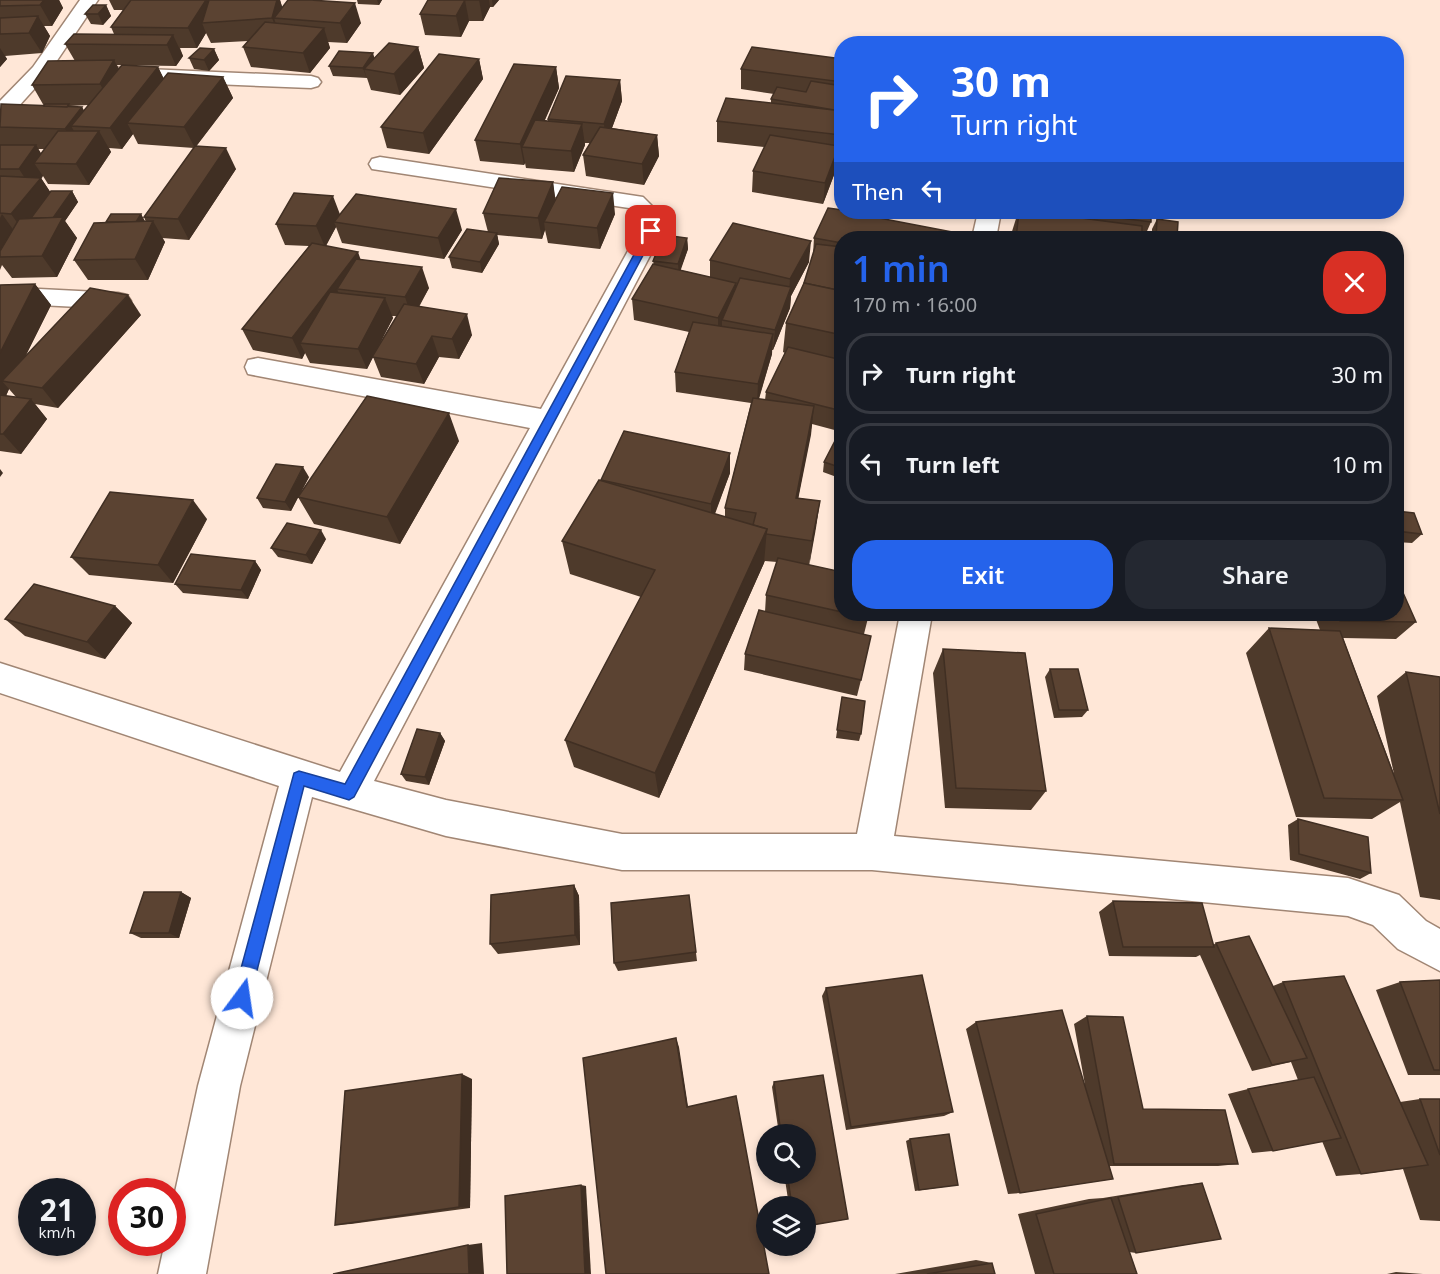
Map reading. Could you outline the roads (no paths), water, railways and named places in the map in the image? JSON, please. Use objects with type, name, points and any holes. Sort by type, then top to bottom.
[{"type":"street","points":[[0,113],[40,71],[89,0]]},
{"type":"street","points":[[40,71],[311,82]]},
{"type":"street","points":[[349,792],[651,231],[652,223],[644,206],[635,202],[380,164]]},
{"type":"street","points":[[0,295],[118,301]]},
{"type":"street","points":[[258,367],[549,421]]},
{"type":"street","points":[[872,852],[915,621]]},
{"type":"street","points":[[0,678],[299,778],[446,818],[621,852],[872,852],[1348,897],[1384,909],[1412,935],[1440,951]]},
{"type":"street","points":[[182,1274],[219,1086],[299,778]]}]
